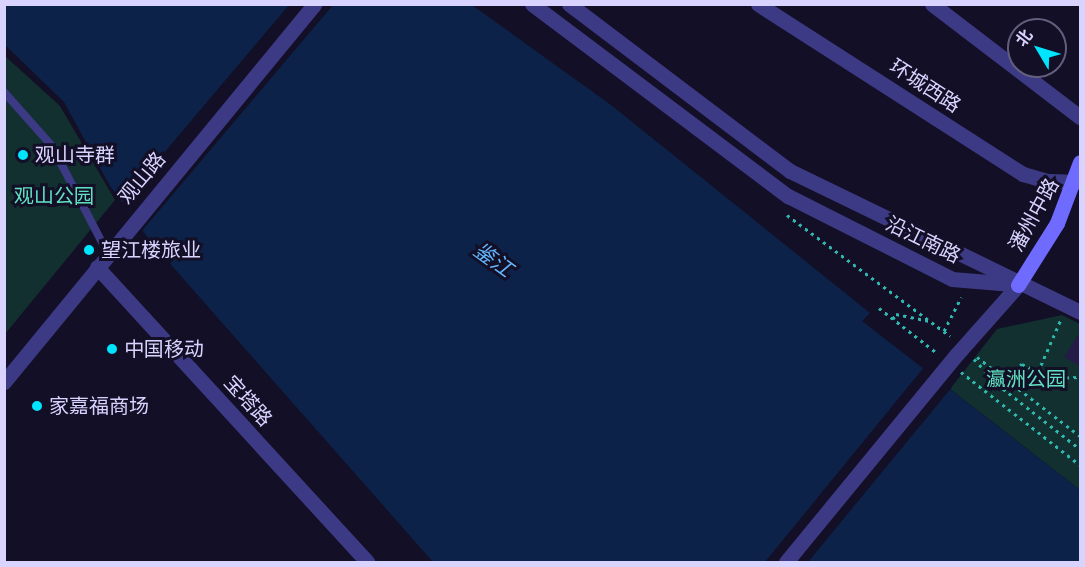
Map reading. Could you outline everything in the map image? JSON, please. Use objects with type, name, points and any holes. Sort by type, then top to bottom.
[{"type":"main road","name":"潘州中路","points":[[1018,285],[1078,182],[1080,162]]},
{"type":"street","name":"观山路","points":[[4,382],[118,240],[315,4]]},
{"type":"street","name":"沿江南路","points":[[532,4],[788,196],[951,279],[1018,285]]},
{"type":"street","name":"沿江南路","points":[[569,4],[790,171],[1018,285]]},
{"type":"street","name":"环城西路","points":[[758,4],[1023,174],[1048,182],[1078,182]]},
{"type":"street","points":[[932,4],[1080,117]]},
{"type":"street","name":"宝塔路","points":[[97,267],[367,562]]},
{"type":"street","points":[[786,562],[955,357],[1018,285],[1074,308]]},
{"type":"lane","points":[[4,92],[52,146],[108,254]]},
{"type":"path","points":[[943,332],[961,295]]},
{"type":"path","points":[[879,308],[997,384],[1080,449]]},
{"type":"path","points":[[1038,372],[1074,308]]},
{"type":"path","points":[[893,319],[896,314],[929,321]]},
{"type":"path","points":[[955,357],[1005,377],[1080,436]]},
{"type":"path","points":[[955,357],[1080,465]]},
{"type":"path","points":[[997,384],[1023,363],[1051,378],[1080,377]]},
{"type":"green space","name":"观山公园","points":[[5,56],[60,106],[115,200],[5,334]]},
{"type":"green space","name":"瀛洲公园","points":[[1062,315],[1080,324],[1080,490],[950,389],[997,329]]},
{"type":"water","name":"鉴江","points":[[4,5],[472,5],[611,105],[870,313],[862,321],[1080,490],[1080,562],[433,562],[151,242],[110,186],[64,102],[5,45]]},
{"type":"pier","points":[[289,5],[333,5],[140,233],[120,205]]},
{"type":"pier","points":[[925,366],[952,387],[808,562],[765,562]]},
{"type":"building","points":[[1080,332],[1080,366],[1064,357]]},
{"type":"place","name":"观山寺群","points":[[23,155]]},
{"type":"place","name":"望江楼旅业","points":[[89,250]]},
{"type":"place","name":"中国移动","points":[[112,349]]},
{"type":"place","name":"家嘉福商场","points":[[37,406]]}]
